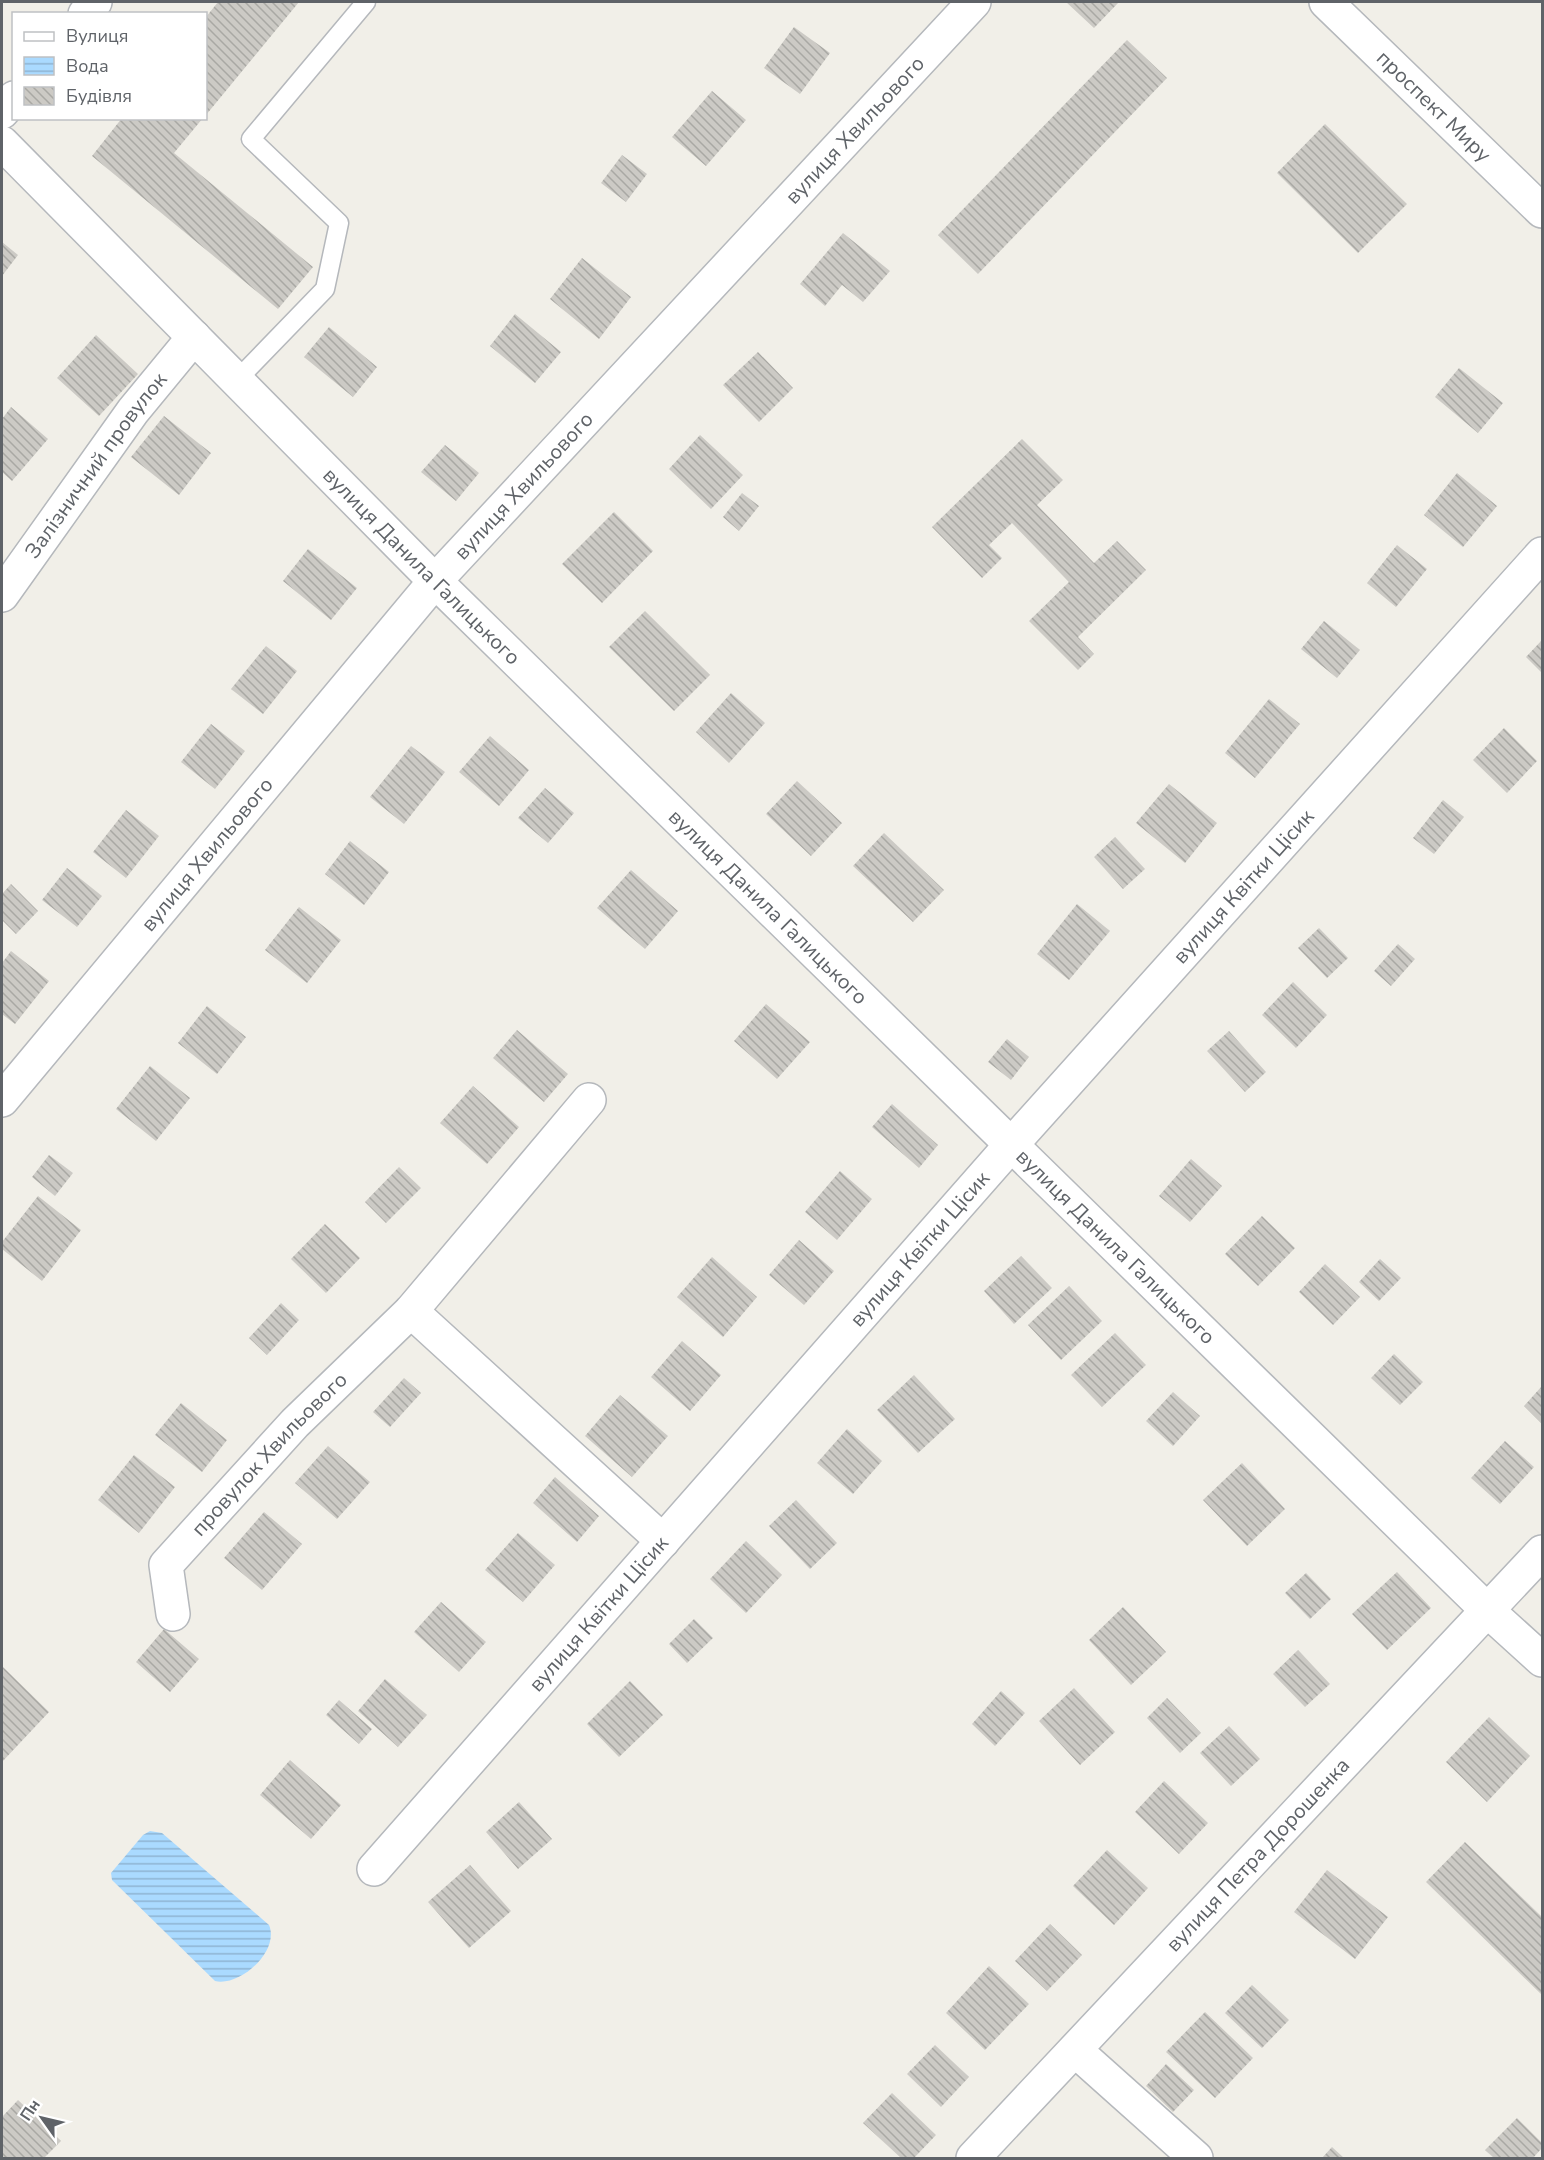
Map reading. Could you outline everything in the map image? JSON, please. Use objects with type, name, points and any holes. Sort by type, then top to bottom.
[{"type":"street","name":"вулиця Хвильового","points":[[2,1100],[435,581],[974,2]]},
{"type":"street","name":"проспект Миру","points":[[1326,2],[1542,211]]},
{"type":"street","points":[[2,112],[12,100]]},
{"type":"street","name":"вулиця Данила Галицького","points":[[2,143],[435,581],[1488,1611],[1542,1660]]},
{"type":"street","name":"Залізничний провулок","points":[[2,595],[133,411],[194,337]]},
{"type":"street","name":"вулиця Квітки Цісик","points":[[374,1869],[1011,1145],[1542,554]]},
{"type":"street","name":"провулок Хвильового","points":[[173,1614],[166,1565],[295,1423],[411,1311],[589,1100]]},
{"type":"street","points":[[411,1311],[663,1541]]},
{"type":"street","name":"вулиця Петра Дорошенка","points":[[973,2158],[1542,1552]]},
{"type":"street","points":[[1075,2050],[1196,2158]]},
{"type":"lane","points":[[237,380],[325,290],[339,223],[251,139],[366,2]]},
{"type":"water","points":[[150,1831],[162,1833],[269,1925],[271,1935],[269,1946],[256,1965],[246,1973],[225,1981],[215,1981],[112,1880],[111,1873],[143,1835]]},
{"type":"building","points":[[218,2],[299,2],[207,114],[207,16]]},
{"type":"building","points":[[1066,2],[1119,2],[1094,28]]},
{"type":"building","points":[[794,27],[830,53],[800,94],[764,68]]},
{"type":"building","points":[[1127,40],[1167,78],[978,274],[938,235]]},
{"type":"building","points":[[712,91],[746,120],[706,166],[672,137]]},
{"type":"building","points":[[120,120],[201,120],[174,153],[313,267],[278,309],[92,156]]},
{"type":"building","points":[[1325,124],[1407,204],[1358,253],[1277,173]]},
{"type":"building","points":[[622,155],[647,174],[626,202],[601,183]]},
{"type":"building","points":[[843,233],[890,271],[863,302],[842,285],[825,306],[800,284]]},
{"type":"building","points":[[2,242],[18,255],[2,276]]},
{"type":"building","points":[[582,258],[631,297],[599,339],[550,299]]},
{"type":"building","points":[[515,314],[561,352],[535,383],[490,346]]},
{"type":"building","points":[[329,327],[377,367],[353,397],[304,357]]},
{"type":"building","points":[[96,335],[138,374],[99,416],[57,378]]},
{"type":"building","points":[[758,352],[793,388],[759,422],[723,385]]},
{"type":"building","points":[[1459,368],[1503,403],[1478,433],[1435,397]]},
{"type":"building","points":[[11,407],[48,439],[12,481],[2,472],[2,419]]},
{"type":"building","points":[[164,416],[211,453],[179,495],[131,457]]},
{"type":"building","points":[[700,435],[743,475],[711,509],[669,469]]},
{"type":"building","points":[[1022,439],[1063,480],[1037,505],[1094,563],[1117,541],[1146,570],[1078,637],[1094,654],[1078,670],[1029,621],[1069,582],[1012,523],[989,545],[1002,558],[982,578],[932,527]]},
{"type":"building","points":[[445,445],[479,473],[456,501],[421,472]]},
{"type":"building","points":[[1457,473],[1497,506],[1463,547],[1424,515]]},
{"type":"building","points":[[742,493],[759,506],[739,531],[723,517]]},
{"type":"building","points":[[614,512],[653,551],[602,603],[562,564]]},
{"type":"building","points":[[1397,545],[1427,569],[1396,607],[1367,583]]},
{"type":"building","points":[[308,549],[357,588],[331,620],[283,581]]},
{"type":"building","points":[[645,611],[710,675],[674,711],[609,647]]},
{"type":"building","points":[[1324,621],[1360,650],[1337,678],[1301,649]]},
{"type":"building","points":[[1542,640],[1542,673],[1526,657]]},
{"type":"building","points":[[266,646],[297,671],[263,714],[231,689]]},
{"type":"building","points":[[731,693],[765,723],[729,763],[696,732]]},
{"type":"building","points":[[1269,699],[1300,724],[1255,778],[1225,753]]},
{"type":"building","points":[[211,724],[245,751],[215,789],[181,762]]},
{"type":"building","points":[[1504,728],[1537,761],[1507,793],[1473,760]]},
{"type":"building","points":[[490,736],[529,770],[499,806],[459,772]]},
{"type":"building","points":[[411,746],[445,772],[404,824],[370,797]]},
{"type":"building","points":[[797,781],[842,823],[811,856],[766,814]]},
{"type":"building","points":[[1169,784],[1217,823],[1185,863],[1136,823]]},
{"type":"building","points":[[545,788],[574,813],[548,843],[518,818]]},
{"type":"building","points":[[1443,800],[1464,817],[1434,854],[1413,838]]},
{"type":"building","points":[[126,810],[159,836],[126,878],[93,852]]},
{"type":"building","points":[[884,833],[944,890],[913,922],[853,866]]},
{"type":"building","points":[[1115,837],[1145,869],[1123,889],[1094,857]]},
{"type":"building","points":[[350,841],[389,872],[364,905],[325,874]]},
{"type":"building","points":[[67,868],[102,896],[77,927],[42,900]]},
{"type":"building","points":[[631,870],[678,911],[645,949],[597,908]]},
{"type":"building","points":[[11,884],[38,911],[16,934],[2,920],[2,894]]},
{"type":"building","points":[[1077,904],[1110,931],[1069,980],[1037,954]]},
{"type":"building","points":[[299,907],[341,940],[307,983],[265,950]]},
{"type":"building","points":[[1319,928],[1348,958],[1327,978],[1298,948]]},
{"type":"building","points":[[1398,944],[1415,959],[1391,986],[1374,971]]},
{"type":"building","points":[[11,951],[49,981],[15,1024],[2,1014],[2,963]]},
{"type":"building","points":[[1293,982],[1327,1015],[1296,1048],[1262,1015]]},
{"type":"building","points":[[766,1004],[810,1042],[777,1079],[734,1041]]},
{"type":"building","points":[[207,1006],[246,1037],[217,1074],[178,1043]]},
{"type":"building","points":[[517,1030],[568,1074],[544,1102],[493,1058]]},
{"type":"building","points":[[1229,1031],[1266,1072],[1245,1092],[1207,1051]]},
{"type":"building","points":[[1007,1039],[1029,1057],[1011,1080],[988,1062]]},
{"type":"building","points":[[150,1066],[190,1098],[156,1141],[116,1109]]},
{"type":"building","points":[[473,1086],[519,1127],[487,1164],[440,1123]]},
{"type":"building","points":[[892,1104],[938,1145],[919,1168],[872,1127]]},
{"type":"building","points":[[49,1155],[73,1173],[55,1196],[32,1177]]},
{"type":"building","points":[[1191,1159],[1222,1186],[1190,1222],[1159,1196]]},
{"type":"building","points":[[399,1167],[421,1188],[386,1223],[365,1202]]},
{"type":"building","points":[[840,1171],[872,1199],[837,1240],[805,1212]]},
{"type":"building","points":[[38,1196],[81,1230],[42,1281],[2,1249],[2,1242]]},
{"type":"building","points":[[1262,1216],[1295,1248],[1258,1286],[1225,1254]]},
{"type":"building","points":[[325,1224],[360,1258],[326,1293],[291,1259]]},
{"type":"building","points":[[799,1240],[834,1271],[804,1305],[769,1275]]},
{"type":"building","points":[[1021,1256],[1052,1288],[1014,1324],[984,1291]]},
{"type":"building","points":[[712,1257],[757,1297],[723,1337],[677,1297]]},
{"type":"building","points":[[1380,1259],[1401,1278],[1379,1301],[1359,1282]]},
{"type":"building","points":[[1325,1264],[1360,1297],[1333,1325],[1299,1292]]},
{"type":"building","points":[[1069,1286],[1102,1321],[1061,1360],[1028,1325]]},
{"type":"building","points":[[281,1303],[299,1320],[267,1355],[249,1338]]},
{"type":"building","points":[[1115,1333],[1146,1365],[1102,1407],[1071,1375]]},
{"type":"building","points":[[682,1341],[721,1375],[690,1411],[651,1377]]},
{"type":"building","points":[[1394,1354],[1423,1382],[1400,1405],[1371,1378]]},
{"type":"building","points":[[914,1375],[955,1419],[918,1453],[877,1410]]},
{"type":"building","points":[[404,1378],[421,1393],[390,1427],[373,1412]]},
{"type":"building","points":[[1542,1386],[1542,1424],[1524,1406]]},
{"type":"building","points":[[1173,1392],[1200,1416],[1173,1446],[1146,1421]]},
{"type":"building","points":[[620,1395],[668,1436],[632,1477],[585,1436]]},
{"type":"building","points":[[181,1403],[227,1440],[202,1472],[155,1435]]},
{"type":"building","points":[[847,1429],[882,1461],[853,1494],[817,1463]]},
{"type":"building","points":[[1505,1441],[1534,1467],[1500,1504],[1471,1478]]},
{"type":"building","points":[[328,1446],[370,1482],[337,1519],[295,1483]]},
{"type":"building","points":[[134,1455],[175,1487],[139,1533],[98,1500]]},
{"type":"building","points":[[1242,1463],[1285,1509],[1247,1546],[1203,1500]]},
{"type":"building","points":[[555,1477],[599,1516],[577,1542],[533,1503]]},
{"type":"building","points":[[796,1500],[837,1543],[810,1569],[769,1526]]},
{"type":"building","points":[[264,1512],[302,1544],[262,1590],[224,1558]]},
{"type":"building","points":[[518,1533],[555,1565],[523,1602],[485,1570]]},
{"type":"building","points":[[746,1541],[782,1575],[746,1613],[710,1579]]},
{"type":"building","points":[[1397,1572],[1431,1608],[1387,1650],[1352,1614]]},
{"type":"building","points":[[1306,1573],[1331,1599],[1310,1619],[1285,1593]]},
{"type":"building","points":[[441,1602],[486,1642],[459,1672],[414,1632]]},
{"type":"building","points":[[1123,1607],[1166,1652],[1131,1685],[1089,1640]]},
{"type":"building","points":[[694,1619],[713,1638],[687,1663],[669,1644]]},
{"type":"building","points":[[164,1629],[199,1659],[170,1692],[136,1662]]},
{"type":"building","points":[[1298,1650],[1330,1684],[1305,1707],[1273,1674]]},
{"type":"building","points":[[2,1666],[49,1712],[2,1762]]},
{"type":"building","points":[[385,1679],[427,1715],[398,1747],[358,1711]]},
{"type":"building","points":[[630,1681],[663,1715],[619,1757],[587,1724]]},
{"type":"building","points":[[1074,1688],[1115,1732],[1080,1765],[1039,1721]]},
{"type":"building","points":[[1001,1691],[1025,1713],[995,1746],[972,1724]]},
{"type":"building","points":[[1167,1698],[1201,1733],[1180,1753],[1147,1718]]},
{"type":"building","points":[[339,1700],[372,1729],[359,1744],[326,1715]]},
{"type":"building","points":[[1489,1717],[1530,1756],[1487,1802],[1446,1762]]},
{"type":"building","points":[[1229,1726],[1260,1759],[1231,1786],[1200,1753]]},
{"type":"building","points":[[290,1760],[341,1805],[311,1839],[260,1795]]},
{"type":"building","points":[[1164,1781],[1208,1823],[1179,1854],[1135,1812]]},
{"type":"building","points":[[519,1802],[552,1839],[518,1869],[486,1832]]},
{"type":"building","points":[[1465,1842],[1542,1917],[1542,1995],[1426,1882]]},
{"type":"building","points":[[1107,1850],[1148,1888],[1114,1925],[1073,1886]]},
{"type":"building","points":[[470,1865],[511,1911],[469,1948],[428,1902]]},
{"type":"building","points":[[1327,1870],[1388,1917],[1355,1959],[1294,1912]]},
{"type":"building","points":[[1050,1924],[1082,1955],[1047,1991],[1015,1961]]},
{"type":"building","points":[[989,1966],[1029,2004],[985,2050],[946,2013]]},
{"type":"building","points":[[1252,1985],[1289,2020],[1262,2048],[1225,2013]]},
{"type":"building","points":[[1205,2012],[1253,2058],[1215,2098],[1166,2052]]},
{"type":"building","points":[[935,2045],[969,2077],[941,2107],[907,2074]]},
{"type":"building","points":[[1166,2064],[1194,2090],[1173,2112],[1146,2086]]},
{"type":"building","points":[[892,2093],[936,2135],[914,2158],[901,2158],[863,2123]]},
{"type":"building","points":[[18,2100],[61,2141],[44,2158],[2,2158],[2,2117]]},
{"type":"building","points":[[1517,2118],[1542,2143],[1542,2148],[1533,2158],[1494,2158],[1485,2150]]},
{"type":"building","points":[[1332,2147],[1344,2158],[1322,2158]]}]
